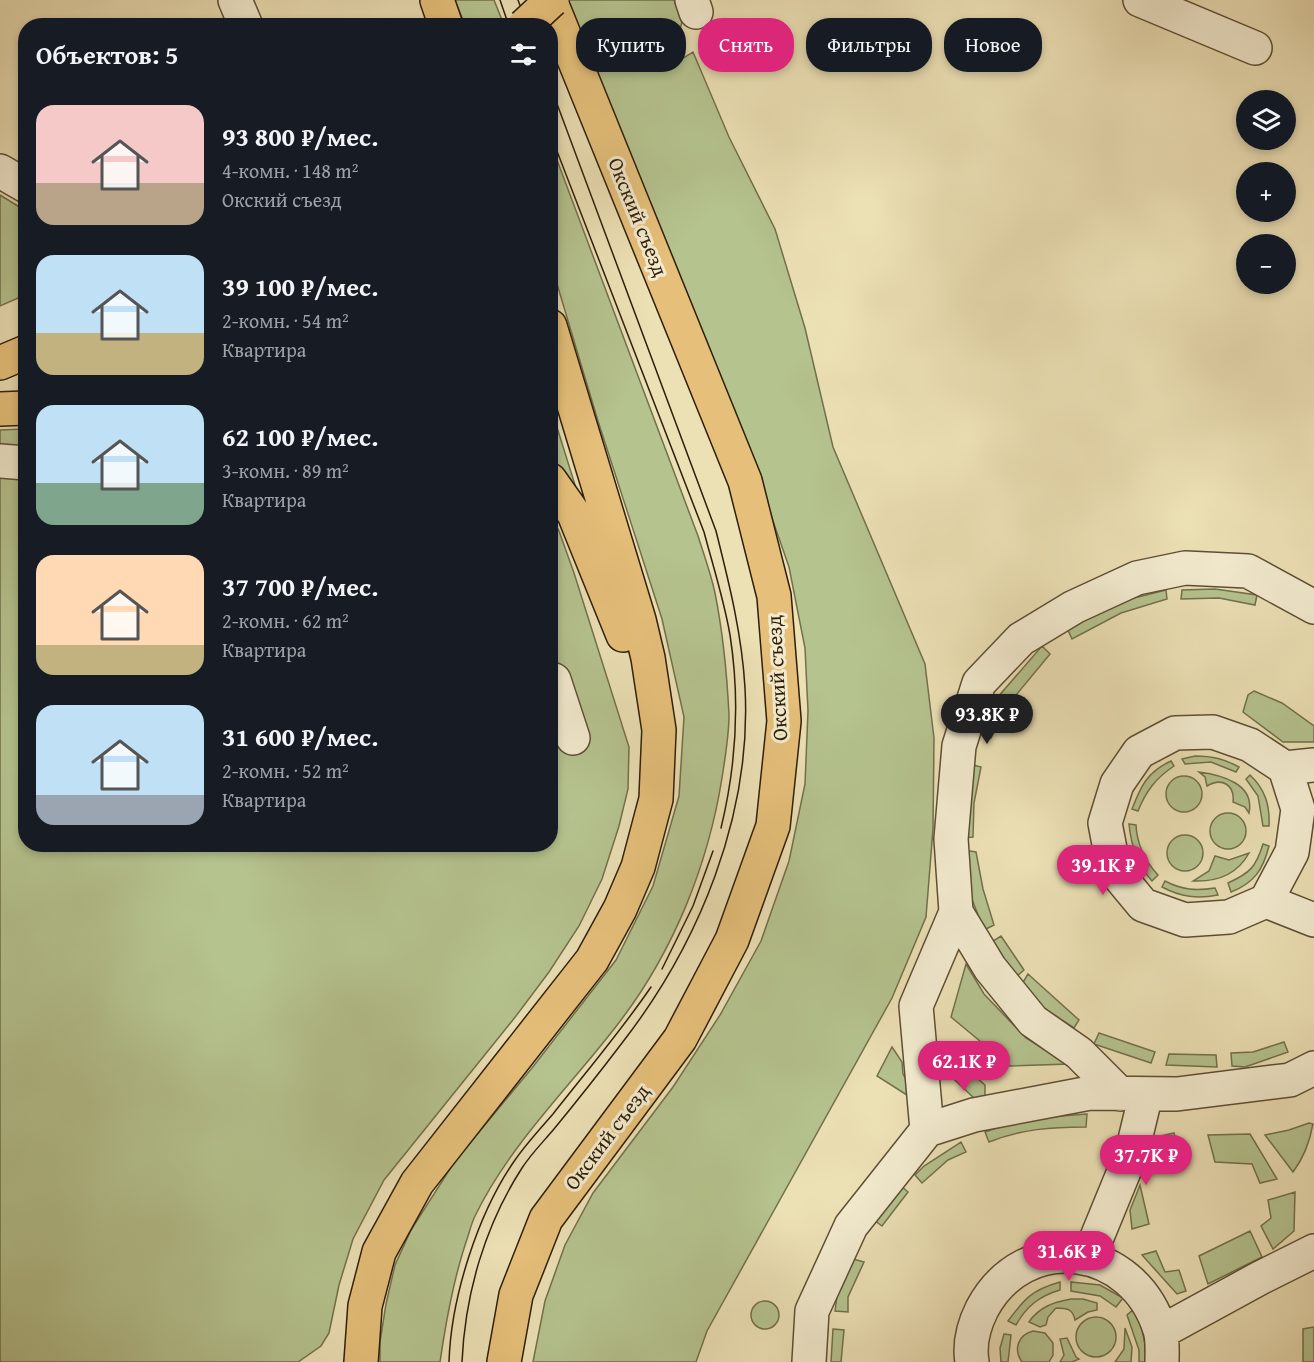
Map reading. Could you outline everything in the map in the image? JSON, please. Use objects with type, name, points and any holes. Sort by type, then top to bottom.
[{"type":"main road","points":[[437,0],[443,18]]},
{"type":"main road","points":[[532,18],[551,0]]},
{"type":"main road","name":"Окский съезд","points":[[504,1362],[516,1294],[546,1219],[680,1039],[732,940],[773,825],[784,721],[774,596],[745,481],[551,0]]},
{"type":"main road","points":[[361,1362],[365,1306],[379,1252],[417,1183],[592,960],[620,909],[638,867],[656,799],[658,730],[654,696],[639,620],[558,352]]},
{"type":"main road","points":[[0,363],[18,355]]},
{"type":"main road","points":[[0,409],[18,408]]},
{"type":"main road","points":[[558,491],[574,514],[618,622],[643,696],[658,770]]},
{"type":"street","points":[[235,0],[243,18]]},
{"type":"street","points":[[1140,0],[1255,48]]},
{"type":"street","points":[[0,171],[18,181]]},
{"type":"street","points":[[0,461],[18,462]]},
{"type":"street","points":[[927,1130],[916,1005],[956,912],[951,839],[959,746],[979,683],[1021,639],[1074,607],[1137,578],[1185,568],[1248,571],[1314,607]]},
{"type":"street","points":[[558,690],[573,738]]},
{"type":"street","points":[[1213,732],[1300,767],[1298,809],[1292,852],[1266,901],[1229,917],[1185,920],[1143,905],[1114,870],[1105,824],[1117,784],[1139,752],[1175,733],[1213,732]]},
{"type":"street","points":[[1266,901],[1314,920]]},
{"type":"street","points":[[956,912],[990,968],[1033,1021],[1133,1094]]},
{"type":"street","points":[[809,1362],[812,1311],[851,1226],[927,1130],[974,1115],[1090,1093],[1177,1094],[1290,1080],[1314,1068]]},
{"type":"street","points":[[1088,1259],[1132,1152],[1133,1094]]},
{"type":"street","points":[[972,1362],[970,1351],[976,1321],[990,1294],[1012,1272],[1040,1259],[1071,1256],[1088,1259],[1101,1262],[1127,1277],[1149,1302],[1162,1347],[1260,1278],[1314,1251]]},
{"type":"green space","points":[[455,0],[494,0],[501,18],[462,18]]},
{"type":"green space","points":[[564,0],[674,0],[681,18],[576,18],[576,30]]},
{"type":"green space","points":[[693,52],[698,64],[698,72],[701,72],[729,137],[775,229],[805,328],[833,447],[925,664],[934,738],[933,829],[926,917],[892,998],[707,1331],[696,1362],[533,1362],[545,1301],[565,1245],[593,1193],[673,1087],[720,1015],[761,941],[789,861],[805,784],[808,711],[805,648],[789,567],[766,501],[593,72],[686,72],[686,56]]},
{"type":"green space","points":[[558,163],[712,579],[727,684],[729,715],[726,755],[708,843],[673,936],[640,993],[621,1020],[506,1163],[475,1216],[454,1286],[440,1362],[380,1362],[380,1342],[395,1265],[411,1230],[455,1161],[532,1068],[616,960],[653,886],[679,796],[684,717],[662,619],[598,421],[558,287]]},
{"type":"green space","points":[[0,195],[18,206],[18,298],[0,306]]},
{"type":"green space","points":[[18,429],[18,852],[558,852],[558,529],[574,573],[629,747],[628,789],[602,879],[579,926],[549,972],[384,1180],[353,1239],[339,1285],[329,1333],[321,1346],[298,1362],[0,1362],[0,430]]},
{"type":"green space","points":[[558,431],[580,501],[558,468]]},
{"type":"green space","points":[[1215,589],[1257,595],[1255,605],[1219,598],[1181,599],[1182,590]]},
{"type":"green space","points":[[1166,590],[1167,599],[1121,613],[1072,639],[1067,628],[1118,602]]},
{"type":"green space","points":[[1042,646],[1050,654],[1007,706],[991,738],[980,733],[997,698]]},
{"type":"green space","points":[[1254,691],[1282,703],[1314,726],[1314,742],[1283,742],[1243,712],[1248,695]]},
{"type":"green space","points":[[1195,756],[1218,758],[1239,767],[1236,772],[1211,762],[1185,764],[1182,759]]},
{"type":"green space","points":[[1171,761],[1174,766],[1152,786],[1138,811],[1132,809],[1150,775]]},
{"type":"green space","points":[[969,764],[981,767],[974,803],[973,837],[962,838]]},
{"type":"green space","points":[[1199,772],[1227,779],[1242,788],[1250,803],[1249,813],[1245,807],[1233,802],[1230,787],[1218,782],[1207,786],[1205,777]]},
{"type":"green space","points":[[1250,775],[1266,798],[1269,826],[1263,826],[1258,796],[1246,779]]},
{"type":"green space","points":[[1184,776],[1197,781],[1202,794],[1197,807],[1184,812],[1171,807],[1166,794],[1171,781]]},
{"type":"green space","points":[[1228,813],[1241,818],[1246,831],[1241,844],[1228,849],[1215,844],[1210,831],[1215,818]]},
{"type":"green space","points":[[1129,824],[1136,825],[1142,852],[1158,875],[1152,881],[1142,868],[1136,854]]},
{"type":"green space","points":[[1185,835],[1197,841],[1203,853],[1197,865],[1185,871],[1173,865],[1167,853],[1173,841]]},
{"type":"green space","points":[[1263,844],[1269,846],[1264,862],[1256,875],[1252,880],[1231,892],[1228,883],[1251,868]]},
{"type":"green space","points":[[963,850],[976,852],[983,889],[994,925],[984,930],[969,892]]},
{"type":"green space","points":[[1249,853],[1239,867],[1225,876],[1193,881],[1209,871],[1215,856],[1229,860]]},
{"type":"green space","points":[[1165,881],[1189,889],[1215,888],[1218,895],[1196,897],[1183,895],[1162,887]]},
{"type":"green space","points":[[1001,936],[1024,970],[1015,978],[990,943]]},
{"type":"green space","points":[[966,964],[984,994],[1026,1038],[1068,1064],[1010,1066],[951,1017]]},
{"type":"green space","points":[[1028,974],[1079,1020],[1074,1028],[1039,1005],[1022,984]]},
{"type":"green space","points":[[1099,1033],[1155,1052],[1151,1063],[1094,1044]]},
{"type":"green space","points":[[1284,1042],[1288,1052],[1245,1067],[1232,1066],[1231,1053],[1253,1052]]},
{"type":"green space","points":[[892,1047],[902,1062],[903,1074],[912,1090],[910,1097],[877,1076]]},
{"type":"green space","points":[[940,1049],[945,1049],[985,1085],[985,1098],[976,1100],[939,1065],[936,1054]]},
{"type":"green space","points":[[1169,1054],[1216,1055],[1217,1067],[1166,1065]]},
{"type":"green space","points":[[1087,1114],[1086,1127],[1037,1130],[1013,1134],[989,1142],[985,1132],[1035,1119]]},
{"type":"green space","points":[[1309,1123],[1313,1124],[1308,1143],[1293,1172],[1265,1135]]},
{"type":"green space","points":[[1174,1133],[1182,1167],[1150,1168],[1149,1159],[1161,1136]]},
{"type":"green space","points":[[1250,1134],[1277,1179],[1260,1183],[1252,1164],[1215,1162],[1208,1135]]},
{"type":"green space","points":[[961,1142],[966,1152],[948,1160],[922,1183],[915,1175],[924,1166]]},
{"type":"green space","points":[[900,1185],[908,1192],[882,1226],[874,1220]]},
{"type":"green space","points":[[1140,1185],[1149,1224],[1132,1229],[1130,1210]]},
{"type":"green space","points":[[1295,1192],[1294,1231],[1273,1249],[1261,1226],[1271,1218],[1268,1200]]},
{"type":"green space","points":[[1250,1231],[1262,1257],[1208,1284],[1199,1256]]},
{"type":"green space","points":[[1156,1251],[1165,1272],[1179,1270],[1186,1291],[1177,1294],[1142,1255]]},
{"type":"green space","points":[[853,1259],[864,1262],[848,1297],[848,1312],[835,1311],[837,1296]]},
{"type":"green space","points":[[1060,1282],[1060,1290],[1034,1303],[1016,1325],[1008,1321],[1030,1296],[1042,1288]]},
{"type":"green space","points":[[1071,1282],[1100,1285],[1123,1298],[1116,1307],[1100,1296],[1071,1291]]},
{"type":"green space","points":[[1071,1299],[1083,1299],[1097,1303],[1097,1310],[1088,1312],[1075,1320],[1073,1313],[1069,1310],[1056,1308],[1048,1317],[1046,1325],[1040,1327],[1029,1322],[1037,1312],[1047,1306]]},
{"type":"green space","points":[[765,1301],[775,1305],[779,1315],[775,1325],[765,1329],[755,1325],[751,1315],[755,1305]]},
{"type":"green space","points":[[1134,1309],[1144,1335],[1147,1362],[1139,1362],[1139,1350],[1127,1315]]},
{"type":"green space","points":[[1096,1317],[1104,1318],[1110,1323],[1115,1329],[1115,1345],[1110,1351],[1104,1356],[1096,1357],[1088,1356],[1082,1351],[1077,1345],[1076,1337],[1077,1329],[1082,1323],[1088,1318]]},
{"type":"green space","points":[[1314,1327],[1314,1362],[1303,1362],[1303,1329]]},
{"type":"green space","points":[[1125,1328],[1132,1347],[1131,1362],[1115,1362],[1124,1349]]},
{"type":"green space","points":[[833,1329],[844,1330],[841,1362],[831,1362]]},
{"type":"green space","points":[[1033,1331],[1045,1333],[1053,1343],[1053,1355],[1049,1362],[1022,1362],[1019,1357],[1018,1348],[1021,1339]]},
{"type":"green space","points":[[1004,1334],[1011,1335],[1008,1362],[1001,1362],[1000,1348]]},
{"type":"green space","points":[[1067,1338],[1079,1359],[1072,1362],[1060,1362],[1064,1355],[1060,1339]]},
{"type":"tram line","points":[[500,0],[506,18]]},
{"type":"tram line","points":[[518,0],[525,18]]},
{"type":"tram line","points":[[462,1362],[467,1311],[479,1261],[497,1213],[509,1190],[529,1158],[597,1076],[650,1005],[697,921],[715,876],[729,830],[740,783],[745,736],[745,688],[741,648],[716,531],[558,106]]},
{"type":"tram line","points":[[558,154],[704,532],[722,596],[730,635],[736,708],[733,757],[721,828]]},
{"type":"tram line","points":[[662,969],[693,906],[713,851]]},
{"type":"tram line","points":[[449,1362],[455,1310],[461,1283],[478,1230],[489,1205],[515,1160],[628,1020],[651,987]]}]
